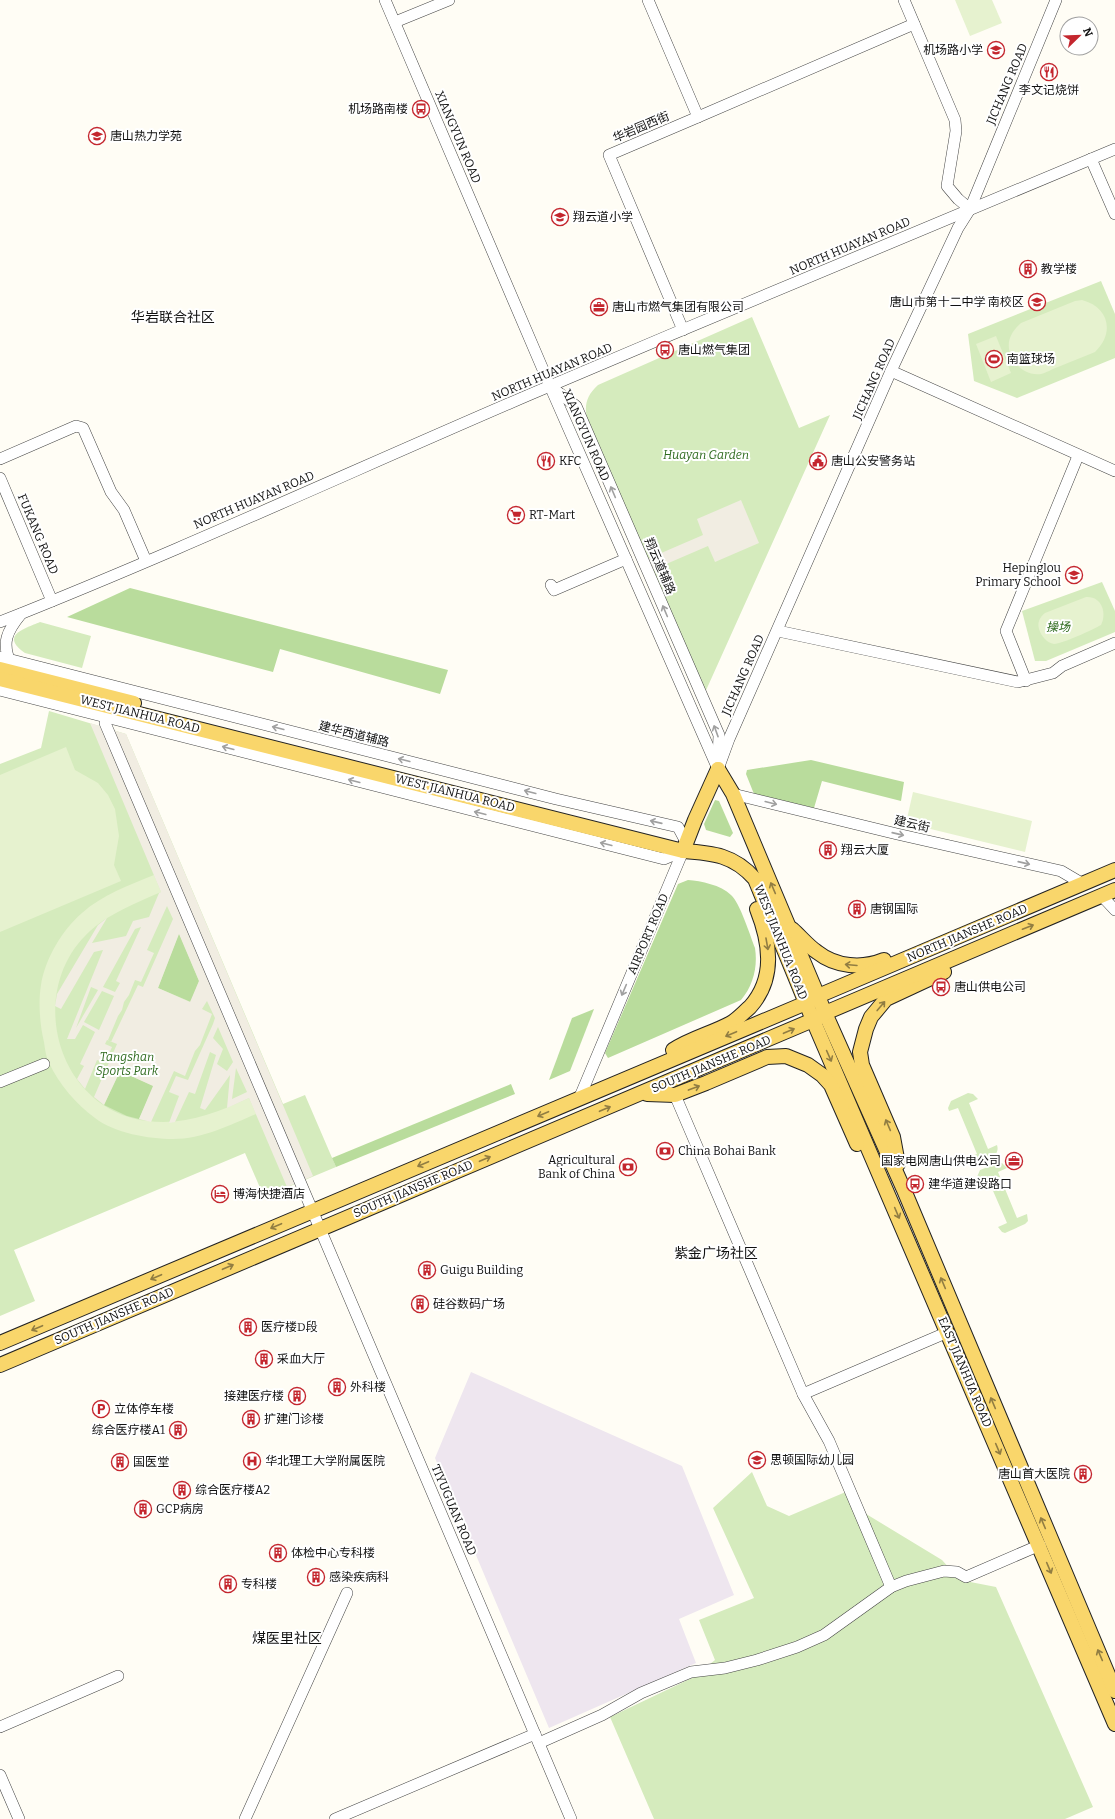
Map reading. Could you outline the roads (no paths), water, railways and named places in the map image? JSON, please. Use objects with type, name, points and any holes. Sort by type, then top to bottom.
[{"type":"main road","name":"WEST JIANHUA ROAD","points":[[3,662],[16,673],[684,846],[700,852],[730,858],[755,879],[812,999]]},
{"type":"main road","name":"WEST JIANHUA ROAD","points":[[0,679],[684,846]]},
{"type":"main road","name":"AIRPORT ROAD","points":[[684,846],[718,769]]},
{"type":"main road","name":"WEST JIANHUA ROAD","points":[[718,769],[733,794],[788,924],[819,1017]]},
{"type":"main road","points":[[709,790],[719,789],[733,794]]},
{"type":"main road","points":[[695,820],[693,836],[700,852]]},
{"type":"main road","points":[[638,1073],[682,1044],[732,1022],[754,1002],[764,985],[769,968],[764,926],[747,884],[730,858]]},
{"type":"main road","name":"NORTH JIANSHE ROAD","points":[[812,999],[1115,870]]},
{"type":"main road","name":"NORTH JIANSHE ROAD","points":[[819,1017],[1012,933],[1109,893]]},
{"type":"main road","points":[[788,924],[817,953],[830,960],[855,966],[874,964],[937,939],[995,922]]},
{"type":"main road","points":[[904,1190],[893,1137],[862,1065],[860,1052],[871,1017],[886,999],[962,964],[1012,933]]},
{"type":"main road","name":"SOUTH JIANSHE ROAD","points":[[0,1344],[812,999]]},
{"type":"main road","name":"SOUTH JIANSHE ROAD","points":[[0,1365],[320,1228],[642,1094],[819,1017]]},
{"type":"main road","name":"EAST JIANHUA ROAD","points":[[819,1017],[904,1190],[1115,1691]]},
{"type":"main road","name":"EAST JIANHUA ROAD","points":[[819,1017],[890,1196],[1115,1724]]},
{"type":"main road","points":[[642,1094],[675,1095],[706,1084],[767,1057],[786,1056],[795,1059],[808,1065],[822,1075],[831,1085],[865,1163],[890,1196]]},
{"type":"street","name":"XIANGYUN ROAD","points":[[385,0],[550,386],[718,769]]},
{"type":"street","points":[[395,22],[449,0]]},
{"type":"street","points":[[648,0],[698,117],[914,24]]},
{"type":"street","points":[[904,0],[955,120],[956,131],[948,186],[958,199],[970,208]]},
{"type":"street","name":"JICHANG ROAD","points":[[718,769],[729,739],[778,631],[891,372],[958,228],[970,208],[1056,0]]},
{"type":"street","name":"华岩园西街","points":[[683,330],[609,155],[698,117]]},
{"type":"street","name":"NORTH HUAYAN ROAD","points":[[0,622],[146,561],[550,386],[970,208],[1115,149]]},
{"type":"street","points":[[1092,159],[1115,214]]},
{"type":"street","points":[[891,372],[1115,472]]},
{"type":"street","name":"翔云道辅路","points":[[550,386],[576,406],[719,735],[718,769]]},
{"type":"street","points":[[0,459],[76,426],[83,428],[111,492],[124,510],[146,561]]},
{"type":"street","points":[[1026,681],[1006,631],[1078,456]]},
{"type":"street","name":"FUKANG ROAD","points":[[0,478],[52,601]]},
{"type":"street","points":[[552,585],[554,590],[626,559]]},
{"type":"street","points":[[3,662],[9,629],[21,614]]},
{"type":"street","points":[[778,631],[992,678],[1018,682],[1053,673],[1068,663],[1115,643]]},
{"type":"street","name":"建华西道辅路","points":[[3,662],[556,800],[678,827],[684,846]]},
{"type":"street","points":[[0,690],[664,859],[684,846]]},
{"type":"street","name":"TIYUGUAN ROAD","points":[[106,723],[312,1211],[572,1819]]},
{"type":"street","name":"建云街","points":[[733,794],[897,834],[1061,871],[1083,884]]},
{"type":"street","name":"AIRPORT ROAD","points":[[579,1099],[684,846]]},
{"type":"street","points":[[1109,893],[1115,910]]},
{"type":"street","points":[[0,1082],[44,1064]]},
{"type":"street","points":[[675,1095],[803,1394],[830,1441],[891,1587]]},
{"type":"street","points":[[803,1394],[948,1332]]},
{"type":"street","points":[[335,1819],[537,1739],[602,1715],[640,1693],[691,1672],[725,1668],[757,1660],[797,1647],[824,1634],[891,1587],[906,1581],[944,1570],[957,1572],[966,1577],[1040,1545]]},
{"type":"street","points":[[245,1819],[347,1593]]},
{"type":"street","points":[[0,1727],[118,1676]]},
{"type":"street","points":[[0,1775],[19,1819]]},
{"type":"place","name":"机场路小学","points":[[996,50]]},
{"type":"place","name":"李文记烧饼","points":[[1049,72]]},
{"type":"place","name":"机场路南楼","points":[[421,109]]},
{"type":"place","name":"唐山热力学苑","points":[[97,136]]},
{"type":"place","name":"翔云道小学","points":[[560,217]]},
{"type":"place","name":"教学楼","points":[[1028,269]]},
{"type":"place","name":"唐山市第十二中学 南校区","points":[[1037,302]]},
{"type":"place","name":"唐山市燃气集团有限公司","points":[[599,307]]},
{"type":"place","name":"唐山燃气集团","points":[[665,350]]},
{"type":"place","name":"南篮球场","points":[[994,359]]},
{"type":"place","name":"KFC","points":[[546,461]]},
{"type":"place","name":"唐山公安警务站","points":[[818,461]]},
{"type":"place","name":"RT-Mart","points":[[516,515]]},
{"type":"place","name":"Hepinglou Primary School","points":[[1074,575]]},
{"type":"place","name":"翔云大厦","points":[[828,850]]},
{"type":"place","name":"唐钢国际","points":[[857,909]]},
{"type":"place","name":"唐山供电公司","points":[[941,987]]},
{"type":"place","name":"China Bohai Bank","points":[[665,1151]]},
{"type":"place","name":"国家电网唐山供电公司","points":[[1014,1161]]},
{"type":"place","name":"Agricultural Bank of China","points":[[628,1167]]},
{"type":"place","name":"建华道建设路口","points":[[915,1184]]},
{"type":"place","name":"博海快捷酒店","points":[[220,1194]]},
{"type":"place","name":"Guigu Building","points":[[427,1270]]},
{"type":"place","name":"硅谷数码广场","points":[[420,1304]]},
{"type":"place","name":"医疗楼D段","points":[[248,1327]]},
{"type":"place","name":"采血大厅","points":[[264,1359]]},
{"type":"place","name":"外科楼","points":[[337,1387]]},
{"type":"place","name":"接建医疗楼","points":[[297,1396]]},
{"type":"place","name":"立体停车楼","points":[[101,1409]]},
{"type":"place","name":"扩建门诊楼","points":[[251,1419]]},
{"type":"place","name":"综合医疗楼A1","points":[[178,1430]]},
{"type":"place","name":"思顿国际幼儿园","points":[[757,1460]]},
{"type":"place","name":"华北理工大学附属医院","points":[[252,1461]]},
{"type":"place","name":"国医堂","points":[[120,1462]]},
{"type":"place","name":"唐山首大医院","points":[[1083,1474]]},
{"type":"place","name":"综合医疗楼A2","points":[[182,1490]]},
{"type":"place","name":"GCP病房","points":[[143,1509]]},
{"type":"place","name":"体检中心专科楼","points":[[278,1553]]},
{"type":"place","name":"感染疾病科","points":[[316,1577]]},
{"type":"place","name":"专科楼","points":[[228,1584]]},
{"type":"district","name":"华岩联合社区","points":[[173,317]]},
{"type":"district","name":"紫金广场社区","points":[[716,1253]]},
{"type":"district","name":"煤医里社区","points":[[287,1638]]},
{"type":"park label","name":"Huayan Garden","points":[[706,455]]},
{"type":"park label","name":"操场","points":[[1058,627]]},
{"type":"park label","name":"Tangshan Sports Park","points":[[127,1064]]}]
